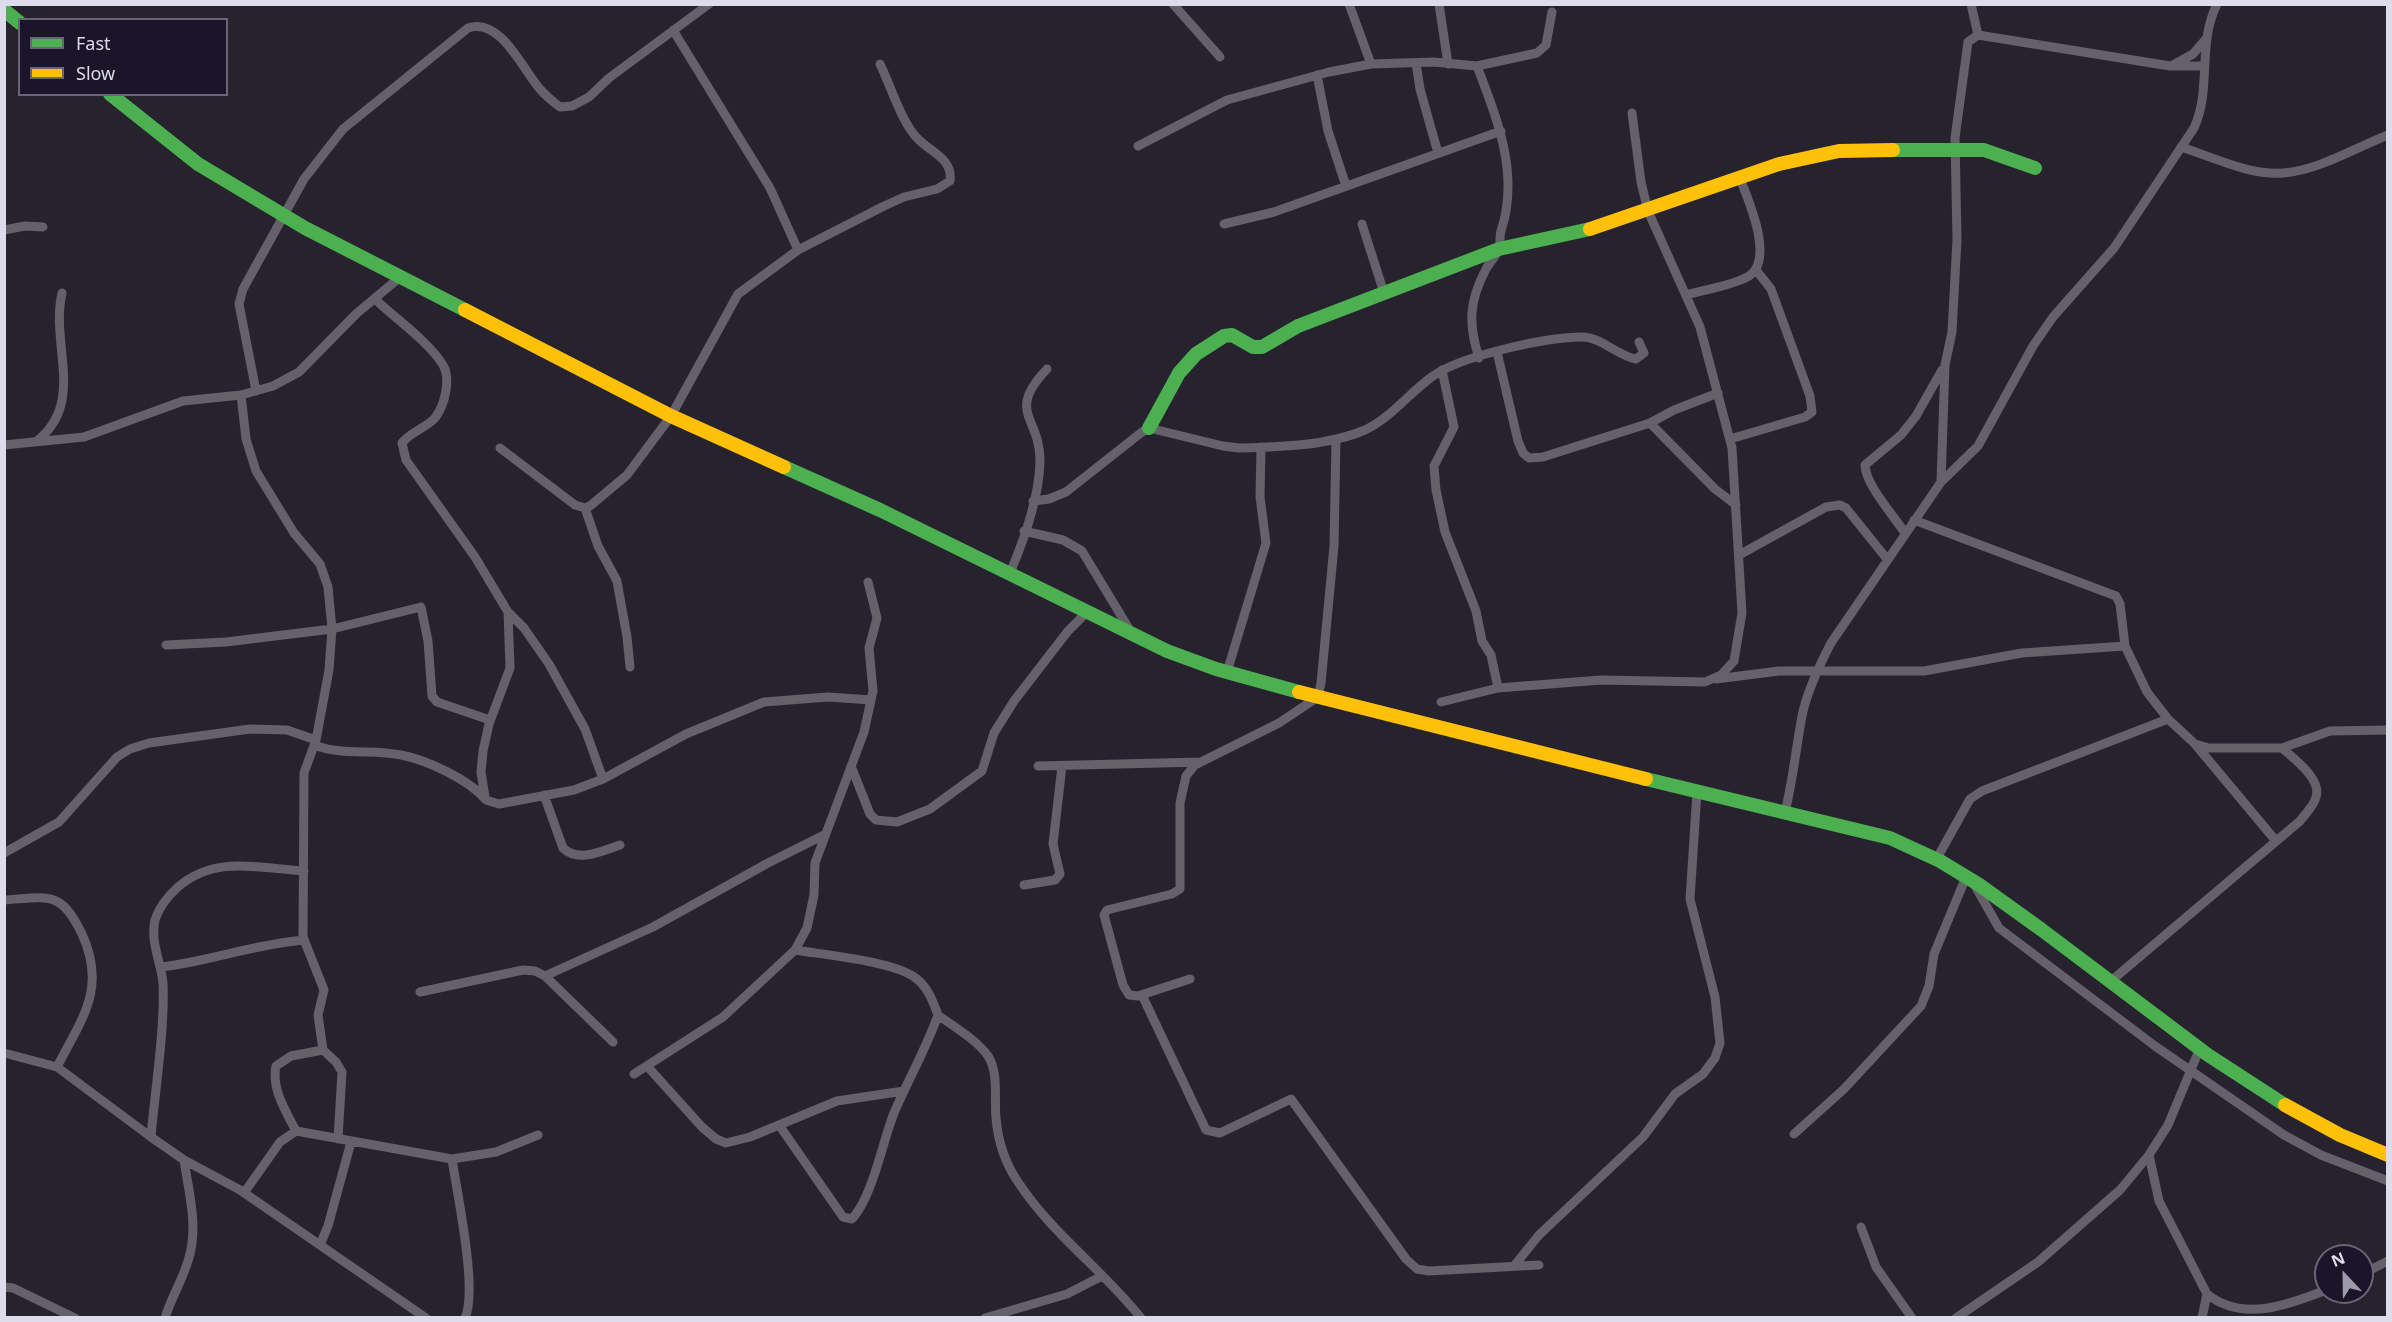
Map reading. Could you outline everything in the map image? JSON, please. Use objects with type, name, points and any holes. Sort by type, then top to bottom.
[{"type":"main road","points":[[4,10],[18,21]]},
{"type":"main road","points":[[113,96],[198,164],[285,217],[399,278],[671,416],[880,510],[1134,637],[1227,672],[1318,697],[1890,838],[1936,860],[1970,880],[2111,981],[2199,1048],[2295,1113],[2342,1138],[2388,1155]]},
{"type":"main road","points":[[1149,428],[1179,373],[1196,354],[1216,340],[1232,335],[1253,347],[1262,347],[1298,326],[1499,249],[1563,237],[1648,211],[1740,176],[1822,153],[1955,148],[1984,150],[2035,168]]},
{"type":"street","points":[[256,391],[239,304],[243,289],[285,217],[304,179],[343,129],[468,28],[476,25],[490,29],[518,59],[537,86],[560,107],[572,106],[589,97],[609,78],[709,4]]},
{"type":"street","points":[[1173,4],[1220,57]]},
{"type":"street","points":[[1349,4],[1371,64]]},
{"type":"street","points":[[1439,4],[1448,64]]},
{"type":"street","points":[[1971,4],[1978,35]]},
{"type":"street","points":[[1785,812],[1795,774],[1802,716],[1817,669],[1831,643],[1941,482],[1978,446],[2033,346],[2053,316],[2114,248],[2181,147],[2201,112],[2206,39],[2217,4]]},
{"type":"street","points":[[1138,146],[1227,100],[1317,75],[1371,64],[1386,66],[1416,63],[1477,66],[1537,53],[1546,45],[1552,12]]},
{"type":"street","points":[[673,30],[770,188],[798,250]]},
{"type":"street","points":[[1941,482],[1945,365],[1952,332],[1957,240],[1955,148],[1966,49],[1972,37],[1978,35],[2170,66],[2204,66]]},
{"type":"street","points":[[2170,66],[2193,54],[2206,39]]},
{"type":"street","points":[[1416,63],[1420,89],[1438,153]]},
{"type":"street","points":[[585,508],[627,475],[671,416],[738,294],[798,250],[884,206],[904,197],[937,189],[950,181],[951,172],[947,163],[911,132],[880,64]]},
{"type":"street","points":[[1477,66],[1501,131],[1508,178],[1507,210],[1500,232],[1499,249],[1486,270],[1472,309],[1471,333],[1479,358]]},
{"type":"street","points":[[1317,75],[1328,131],[1346,186]]},
{"type":"street","points":[[1632,113],[1641,182],[1648,211],[1700,327],[1730,439],[1738,555],[1743,584],[1742,613],[1734,661],[1728,669],[1713,680]]},
{"type":"street","points":[[1224,224],[1274,212],[1501,131]]},
{"type":"street","points":[[2181,147],[2246,169],[2282,173],[2311,167],[2388,135]]},
{"type":"street","points":[[1686,295],[1748,277],[1756,270],[1760,258],[1756,223],[1740,176]]},
{"type":"street","points":[[1362,224],[1384,293]]},
{"type":"street","points":[[4,230],[25,226],[43,227]]},
{"type":"street","points":[[1730,439],[1805,417],[1812,412],[1810,396],[1771,289],[1756,270]]},
{"type":"street","points":[[4,446],[84,437],[183,401],[241,395],[273,386],[299,372],[356,314],[376,300],[399,278]]},
{"type":"street","points":[[37,441],[54,425],[65,394],[58,319],[62,293]]},
{"type":"street","points":[[376,300],[443,365],[447,375],[440,409],[428,424],[404,439],[402,448],[406,460],[485,571],[508,612],[524,628],[549,664],[585,729],[603,779]]},
{"type":"street","points":[[1033,501],[1049,499],[1066,492],[1149,428],[1223,446],[1261,447],[1336,439],[1365,430],[1381,420],[1414,390],[1442,370],[1497,352],[1581,337],[1598,341],[1636,359],[1644,353],[1639,342]]},
{"type":"street","points":[[1497,352],[1515,432],[1523,453],[1529,458],[1543,457],[1650,423],[1674,410],[1718,393]]},
{"type":"street","points":[[1905,533],[1873,487],[1865,473],[1865,465],[1900,435],[1916,417],[1945,365]]},
{"type":"street","points":[[1010,573],[1033,501],[1040,460],[1026,403],[1034,382],[1047,369]]},
{"type":"street","points":[[1442,370],[1454,427],[1434,466],[1436,490],[1445,532],[1476,611],[1482,640],[1491,655],[1498,688]]},
{"type":"street","points":[[241,395],[250,456],[294,533],[324,572],[332,629],[329,670],[315,742],[304,773],[304,940],[324,990],[318,1015],[323,1050],[336,1062],[342,1072],[338,1139]]},
{"type":"street","points":[[1650,423],[1715,489],[1736,505]]},
{"type":"street","points":[[1190,979],[1142,995],[1129,995],[1123,985],[1103,921],[1104,915],[1112,909],[1172,894],[1180,889],[1181,794],[1186,776],[1201,762],[1279,723],[1318,697],[1322,683],[1334,546],[1336,439]]},
{"type":"street","points":[[1227,672],[1266,543],[1260,497],[1261,447]]},
{"type":"street","points":[[500,448],[575,505],[585,508]]},
{"type":"street","points":[[1738,555],[1826,507],[1840,505],[1846,508],[1887,559]]},
{"type":"street","points":[[585,508],[598,546],[617,581],[630,667]]},
{"type":"street","points":[[1914,520],[2113,594],[2120,604],[2125,646],[2147,692],[2168,718],[2195,744],[2276,841]]},
{"type":"street","points":[[1024,531],[1063,540],[1082,551],[1134,637]]},
{"type":"street","points":[[634,1074],[723,1017],[795,950],[807,928],[814,896],[815,863],[864,732],[871,700],[873,675],[868,648],[877,618],[868,582]]},
{"type":"street","points":[[166,645],[226,642],[332,629],[421,607],[428,641],[432,696],[437,702],[490,720]]},
{"type":"street","points":[[486,800],[481,772],[483,751],[490,720],[510,668],[508,612]]},
{"type":"street","points":[[851,766],[870,814],[876,820],[897,822],[930,809],[982,771],[994,733],[1014,701],[1068,631],[1086,612]]},
{"type":"street","points":[[1440,702],[1498,688],[1601,681],[1713,680],[1779,671],[1817,669],[1924,670],[2022,653],[2125,646]]},
{"type":"street","points":[[4,853],[59,822],[117,757],[130,748],[149,743],[250,729],[287,730],[340,752],[403,755],[463,780],[478,790],[486,800],[499,804],[574,790],[603,779],[686,734],[747,707],[780,699],[828,697],[871,700]]},
{"type":"street","points":[[1936,860],[1970,799],[1982,791],[2168,718]]},
{"type":"street","points":[[2195,744],[2209,748],[2282,748],[2330,731],[2388,730]]},
{"type":"street","points":[[2111,981],[2300,821],[2316,798],[2317,789],[2313,779],[2282,748]]},
{"type":"street","points":[[1038,766],[1201,762]]},
{"type":"street","points":[[1024,885],[1055,880],[1060,874],[1053,844],[1062,766]]},
{"type":"street","points":[[1514,1266],[1539,1234],[1643,1137],[1675,1094],[1703,1074],[1715,1058],[1720,1043],[1715,997],[1690,899],[1697,792]]},
{"type":"street","points":[[544,795],[563,848],[569,854],[580,856],[620,845]]},
{"type":"street","points":[[545,976],[653,927],[768,863],[824,835]]},
{"type":"street","points":[[151,1137],[163,984],[154,948],[155,921],[160,907],[171,893],[194,874],[225,866],[304,871]]},
{"type":"street","points":[[1970,880],[2000,928],[2191,1072],[2294,1140],[2321,1155],[2388,1181]]},
{"type":"street","points":[[1794,1134],[1844,1089],[1921,1006],[1929,986],[1934,954],[1970,880]]},
{"type":"street","points":[[4,900],[51,897],[64,904],[70,909],[88,949],[94,973],[90,997],[57,1066]]},
{"type":"street","points":[[160,967],[192,963],[248,947],[304,940]]},
{"type":"street","points":[[795,950],[905,972],[918,980],[931,996],[938,1016],[979,1045],[990,1059],[994,1071],[996,1120],[1001,1147],[1007,1165],[1019,1184],[1055,1230],[1141,1317]]},
{"type":"street","points":[[420,992],[523,970],[535,971],[545,976],[613,1042]]},
{"type":"street","points":[[1142,995],[1206,1130],[1220,1133],[1291,1099],[1411,1265],[1429,1271],[1539,1265]]},
{"type":"street","points":[[779,1125],[843,1217],[852,1219],[858,1212],[870,1184],[878,1155],[938,1016]]},
{"type":"street","points":[[1956,1317],[2038,1262],[2120,1190],[2149,1155],[2168,1125],[2199,1048]]},
{"type":"street","points":[[296,1131],[277,1090],[274,1075],[276,1066],[291,1056],[323,1050]]},
{"type":"street","points":[[4,1053],[57,1066],[184,1160],[244,1193],[426,1317]]},
{"type":"street","points":[[647,1066],[702,1127],[720,1143],[738,1142],[837,1101],[904,1091]]},
{"type":"street","points":[[244,1193],[280,1142],[296,1131],[452,1159],[496,1152],[538,1135]]},
{"type":"street","points":[[320,1245],[328,1226],[351,1142]]},
{"type":"street","points":[[2149,1155],[2159,1201],[2207,1294],[2228,1311],[2246,1315],[2272,1311],[2314,1295]]},
{"type":"street","points":[[452,1159],[468,1284],[469,1309],[465,1317]]},
{"type":"street","points":[[165,1317],[187,1264],[193,1237],[194,1221],[184,1160]]},
{"type":"street","points":[[1861,1227],[1876,1267],[1912,1317]]},
{"type":"street","points":[[2374,1268],[2388,1261]]},
{"type":"street","points":[[985,1317],[1013,1314],[1067,1294],[1102,1276]]},
{"type":"street","points":[[5,1285],[57,1314],[75,1317]]},
{"type":"street","points":[[2202,1317],[2207,1294]]},
{"type":"traffic: fast","points":[[4,10],[18,21]]},
{"type":"traffic: fast","points":[[113,96],[198,164],[305,228],[465,310]]},
{"type":"traffic: fast","points":[[1893,150],[1984,150],[2035,168]]},
{"type":"traffic: fast","points":[[1149,428],[1179,373],[1196,354],[1224,336],[1232,335],[1253,347],[1262,347],[1298,326],[1499,249],[1590,229]]},
{"type":"traffic: fast","points":[[784,467],[880,510],[1167,651],[1216,669],[1299,692]]},
{"type":"traffic: fast","points":[[1646,779],[1890,838],[1940,861],[1978,884],[2042,930],[2208,1055],[2285,1105]]},
{"type":"traffic: slow","points":[[1590,229],[1779,164],[1839,151],[1893,150]]},
{"type":"traffic: slow","points":[[465,310],[671,416],[784,467]]},
{"type":"traffic: slow","points":[[1299,692],[1646,779]]},
{"type":"traffic: slow","points":[[2285,1105],[2340,1135],[2388,1155]]}]
